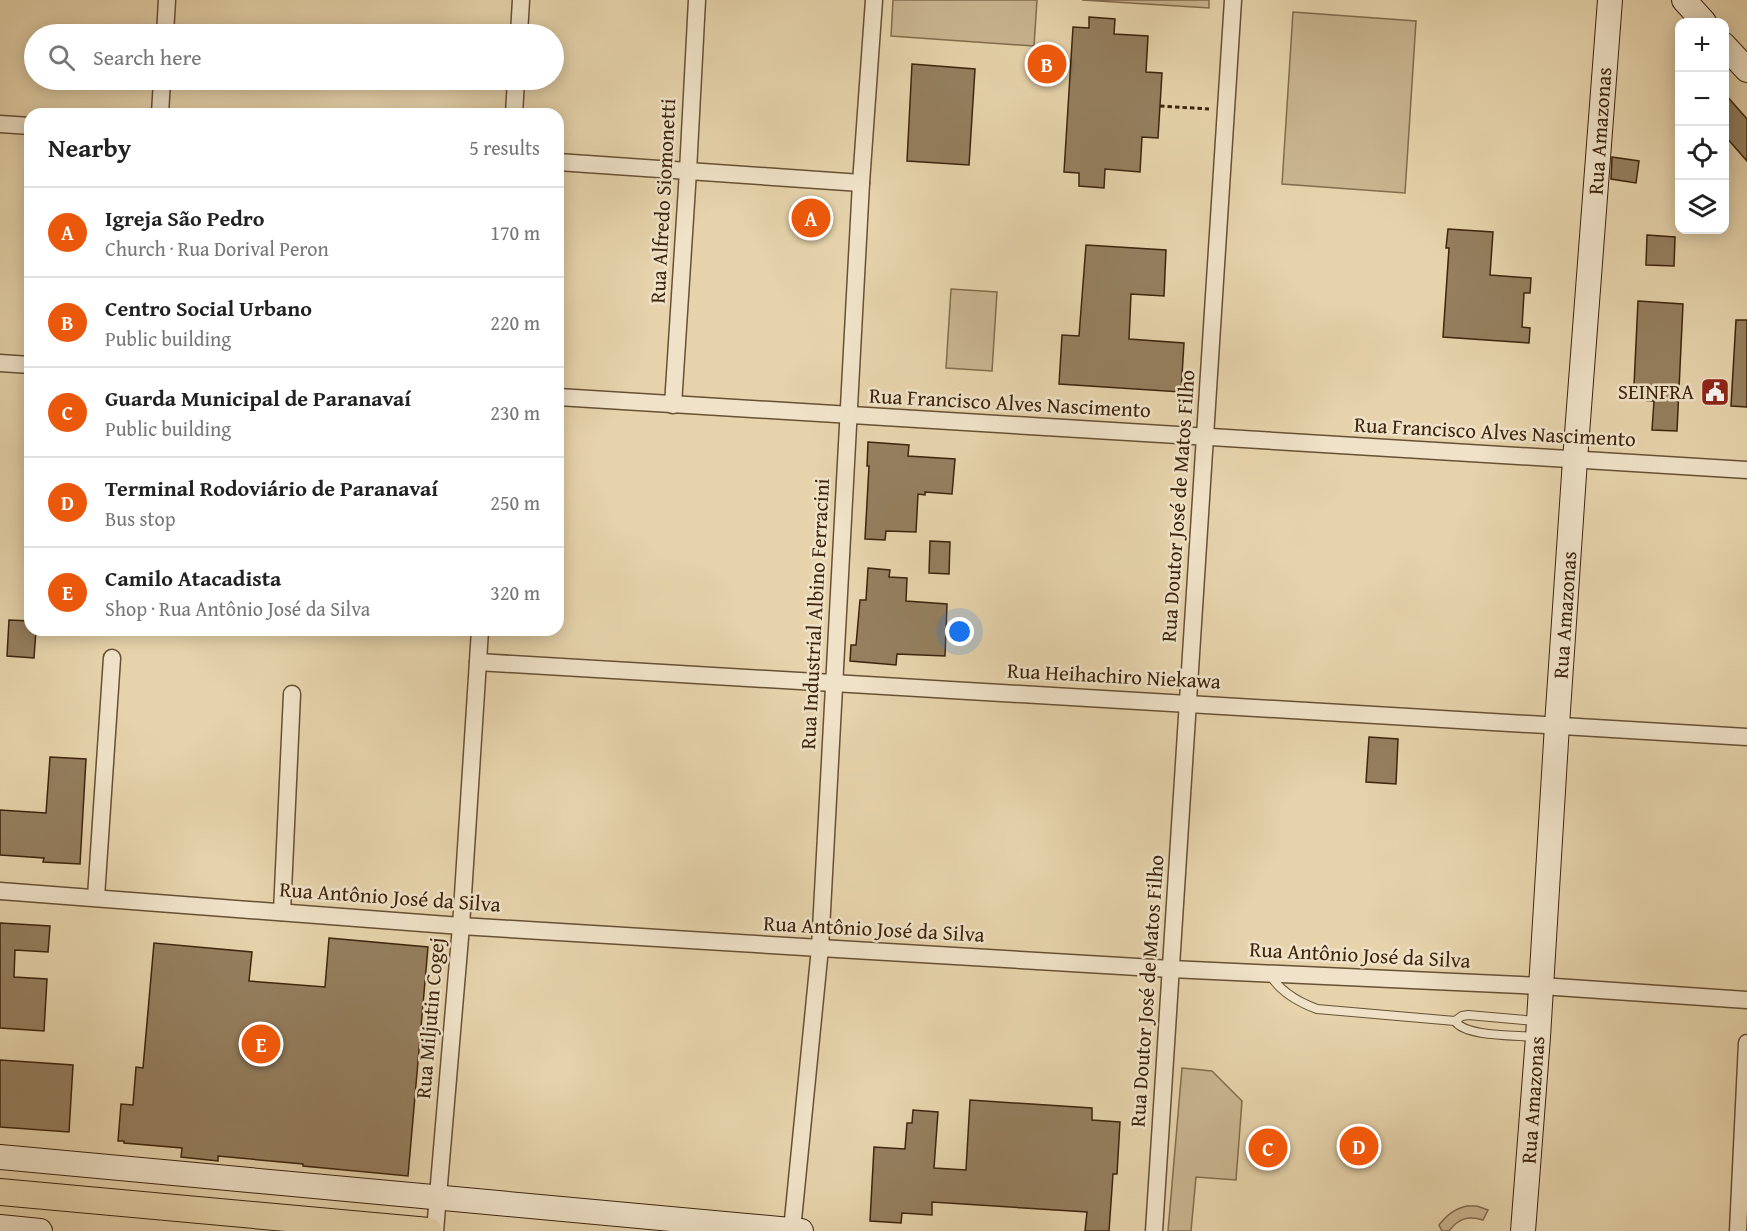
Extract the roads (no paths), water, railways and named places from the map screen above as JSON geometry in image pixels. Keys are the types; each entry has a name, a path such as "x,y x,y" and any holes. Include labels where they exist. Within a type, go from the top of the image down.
{"main road":[{"path":"0,1191 429,1231"}],"street":[{"path":"166,24 167,0"},
{"path":"520,24 521,0"},
{"name":"Rua Alfredo Siomonetti","path":"673,405 697,0"},
{"name":"Rua Industrial Albino Ferracini","path":"796,1231 819,948 873,0"},
{"name":"Rua Doutor José de Matos Filho","path":"1155,1231 1233,0"},
{"name":"Rua Amazonas","path":"1523,1231 1539,1029 1575,460 1610,0"},
{"path":"1684,0 1700,18"},
{"path":"1729,50 1747,70"},
{"path":"160,108 161,90"},
{"path":"514,108 515,90"},
{"path":"0,124 24,126"},
{"path":"564,162 861,183"},
{"path":"0,363 24,365"},
{"name":"Rua Francisco Alves Nascimento","path":"564,398 1747,470"},
{"name":"Rua Miljutin Cogej","path":"435,1231 461,926 480,636"},
{"path":"96,897 112,657"},
{"name":"Rua Heihachiro Niekawa","path":"478,662 1747,736"},
{"path":"282,912 292,694"},
{"name":"Rua Antônio José da Silva","path":"0,891 461,926 1172,969 1541,986 1747,1000"},
{"path":"1738,1231 1747,1043"},
{"path":"0,1157 796,1231"},
{"path":"0,1227 40,1231"}],"lane":[{"path":"1269,973 1273,981 1301,1004 1317,1009 1455,1021 1468,1015 1539,1029"},
{"path":"1455,1021 1458,1026 1474,1032 1539,1029"}],"place":[{"name":"Centro Social Urbano","path":"1047,64"},
{"name":"Igreja São Pedro","path":"811,218"},
{"name":"SEINFRA","path":"1715,392"},
{"name":"Camilo Atacadista","path":"261,1044"},
{"name":"Terminal Rodoviário de Paranavaí","path":"1359,1146"},
{"name":"Guarda Municipal de Paranavaí","path":"1268,1148"}]}
